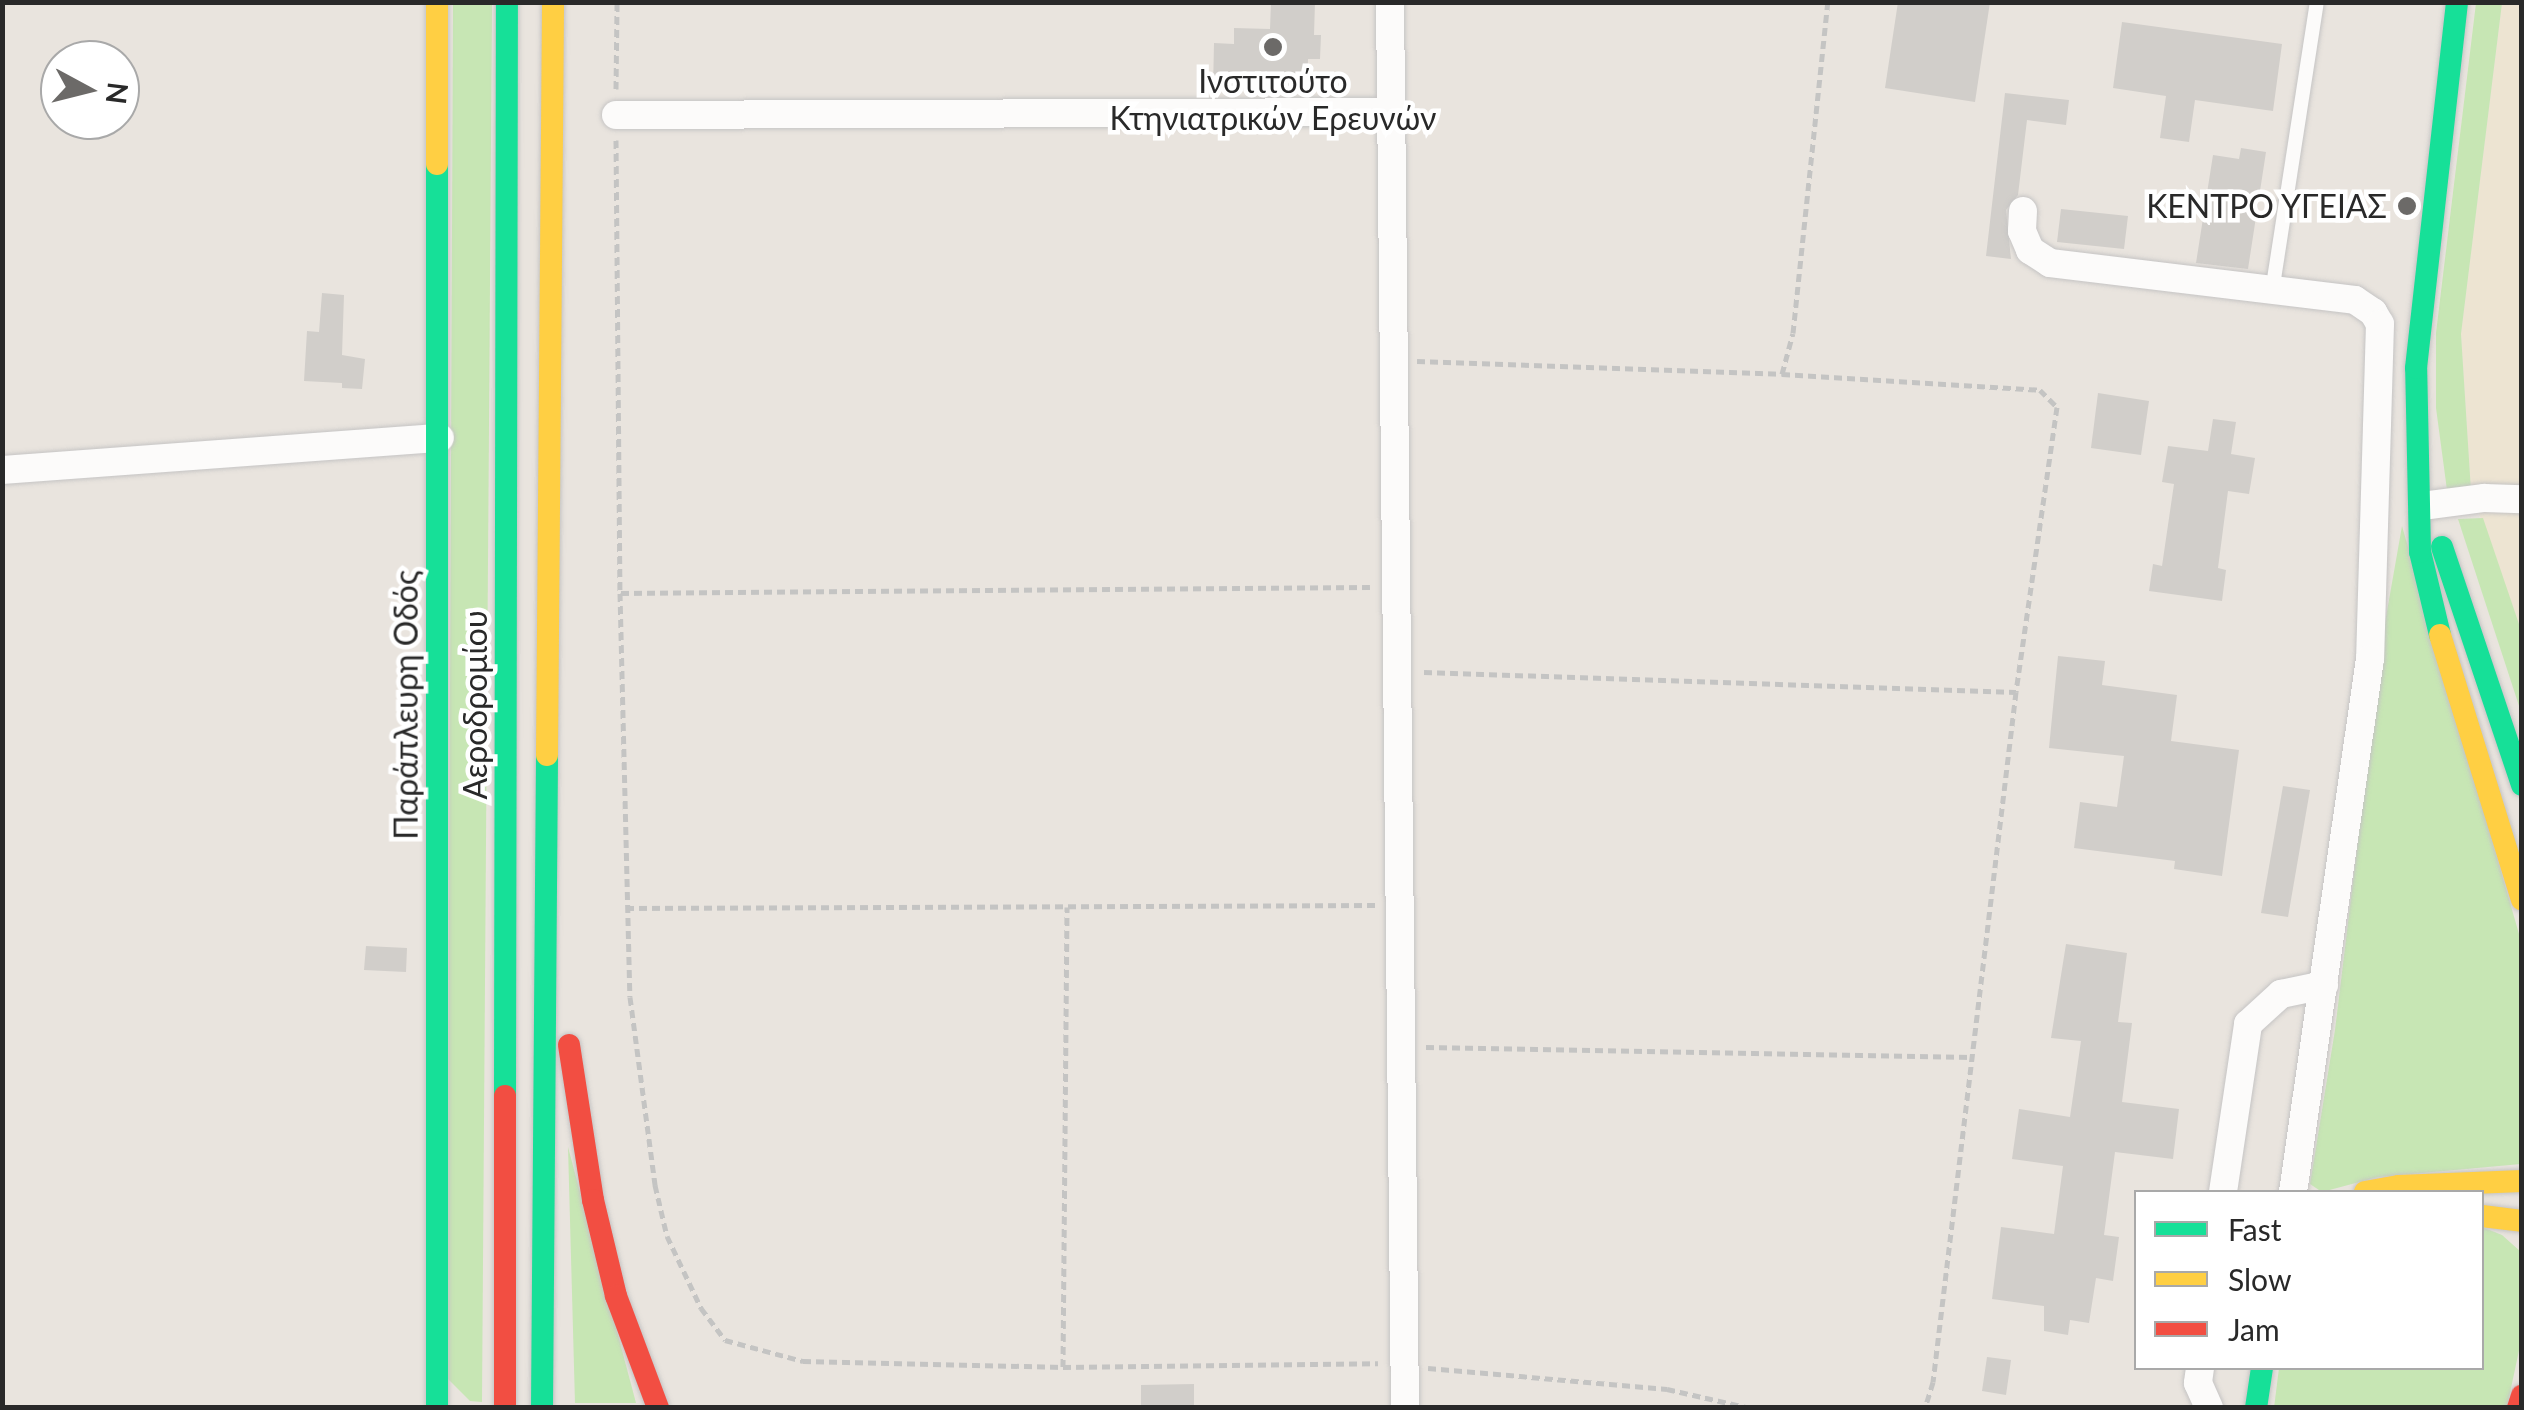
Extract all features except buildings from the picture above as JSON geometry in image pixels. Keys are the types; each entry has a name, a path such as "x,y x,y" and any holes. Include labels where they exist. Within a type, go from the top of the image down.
{"main road":[{"name":"Παράπλευρη Οδός","path":"437,2 440,438 437,1408"},
{"name":"Αεροδρομίου","path":"505,1408 507,2"},
{"path":"542,1408 553,2"},
{"path":"2457,2 2416,368 2420,552 2437,633 2522,900"},
{"path":"2422,506 2450,568 2522,786"},
{"path":"549,888 594,1200 616,1296 658,1408"},
{"path":"2376,1190 2522,1181"},
{"path":"2484,1216 2522,1221"},
{"path":"2256,1408 2262,1370"},
{"path":"2518,1408 2522,1396"}],"street":[{"path":"1390,2 1405,1408"},
{"path":"616,115 1391,112"},
{"path":"2023,212 2022,231 2030,250 2050,263 2354,300 2373,312 2381,337 2370,658 2293,1190"},
{"path":"2,470 440,438"},
{"path":"2422,506 2484,498 2522,500"},
{"path":"2222,1190 2248,1024 2281,994 2324,986"},
{"path":"2200,1370 2198,1383 2210,1408"}],"lane":[{"path":"2272,293 2317,2"}],"path":[{"path":"617,2 620,593 626,908 636,1052 655,1185 668,1236 701,1308 725,1340 803,1361 1063,1367 1406,1366 1667,1390 1750,1408"},
{"path":"1782,374 1795,314 1828,2"},
{"path":"1394,360 1782,374 2040,390 2057,408 2016,692 1932,1382 1925,1408"},
{"path":"620,593 1398,587"},
{"path":"1399,671 2016,692"},
{"path":"626,908 1398,905"},
{"path":"1063,1367 1067,906"},
{"path":"1400,1047 1972,1058"}],"shaded area":[{"path":"2502,3 2521,3 2521,630 2471,491 2461,334"}],"green space":[{"path":"492,2 482,1402 470,1401 447,1378 453,3"},
{"path":"2476,3 2502,3 2461,334 2471,491 2447,490 2436,408 2436,333"},
{"path":"2483,518 2521,630 2521,712 2458,519"},
{"path":"2402,526 2521,941 2521,1164 2378,1177 2319,1190 2310,1184 2335,1030 2383,634"},
{"path":"568,1147 636,1403 575,1403"},
{"path":"2484,1228 2502,1235 2521,1252 2521,1341 2507,1407 2274,1408 2279,1370 2484,1370"}],"traffic: fast":[{"path":"505,1096 507,2"},
{"path":"2440,635 2420,552 2416,368 2457,2"},
{"path":"437,164 437,1408"},
{"path":"2442,547 2522,785"},
{"path":"542,1408 547,755"},
{"path":"2256,1408 2262,1370"}],"traffic: slow":[{"path":"437,2 437,164"},
{"path":"547,755 553,2"},
{"path":"2440,635 2522,900"},
{"path":"2376,1190 2522,1181"},
{"path":"2484,1216 2522,1221"}],"traffic: jam":[{"path":"569,1045 593,1200 616,1296 658,1408"},
{"path":"505,1096 505,1408"},
{"path":"2518,1408 2522,1396"}],"place":[{"name":"Ινστιτούτο Κτηνιατρικών Ερευνών","path":"1273,47"},
{"name":"ΚΕΝΤΡΟ ΥΓΕΙΑΣ","path":"2407,206"}]}
